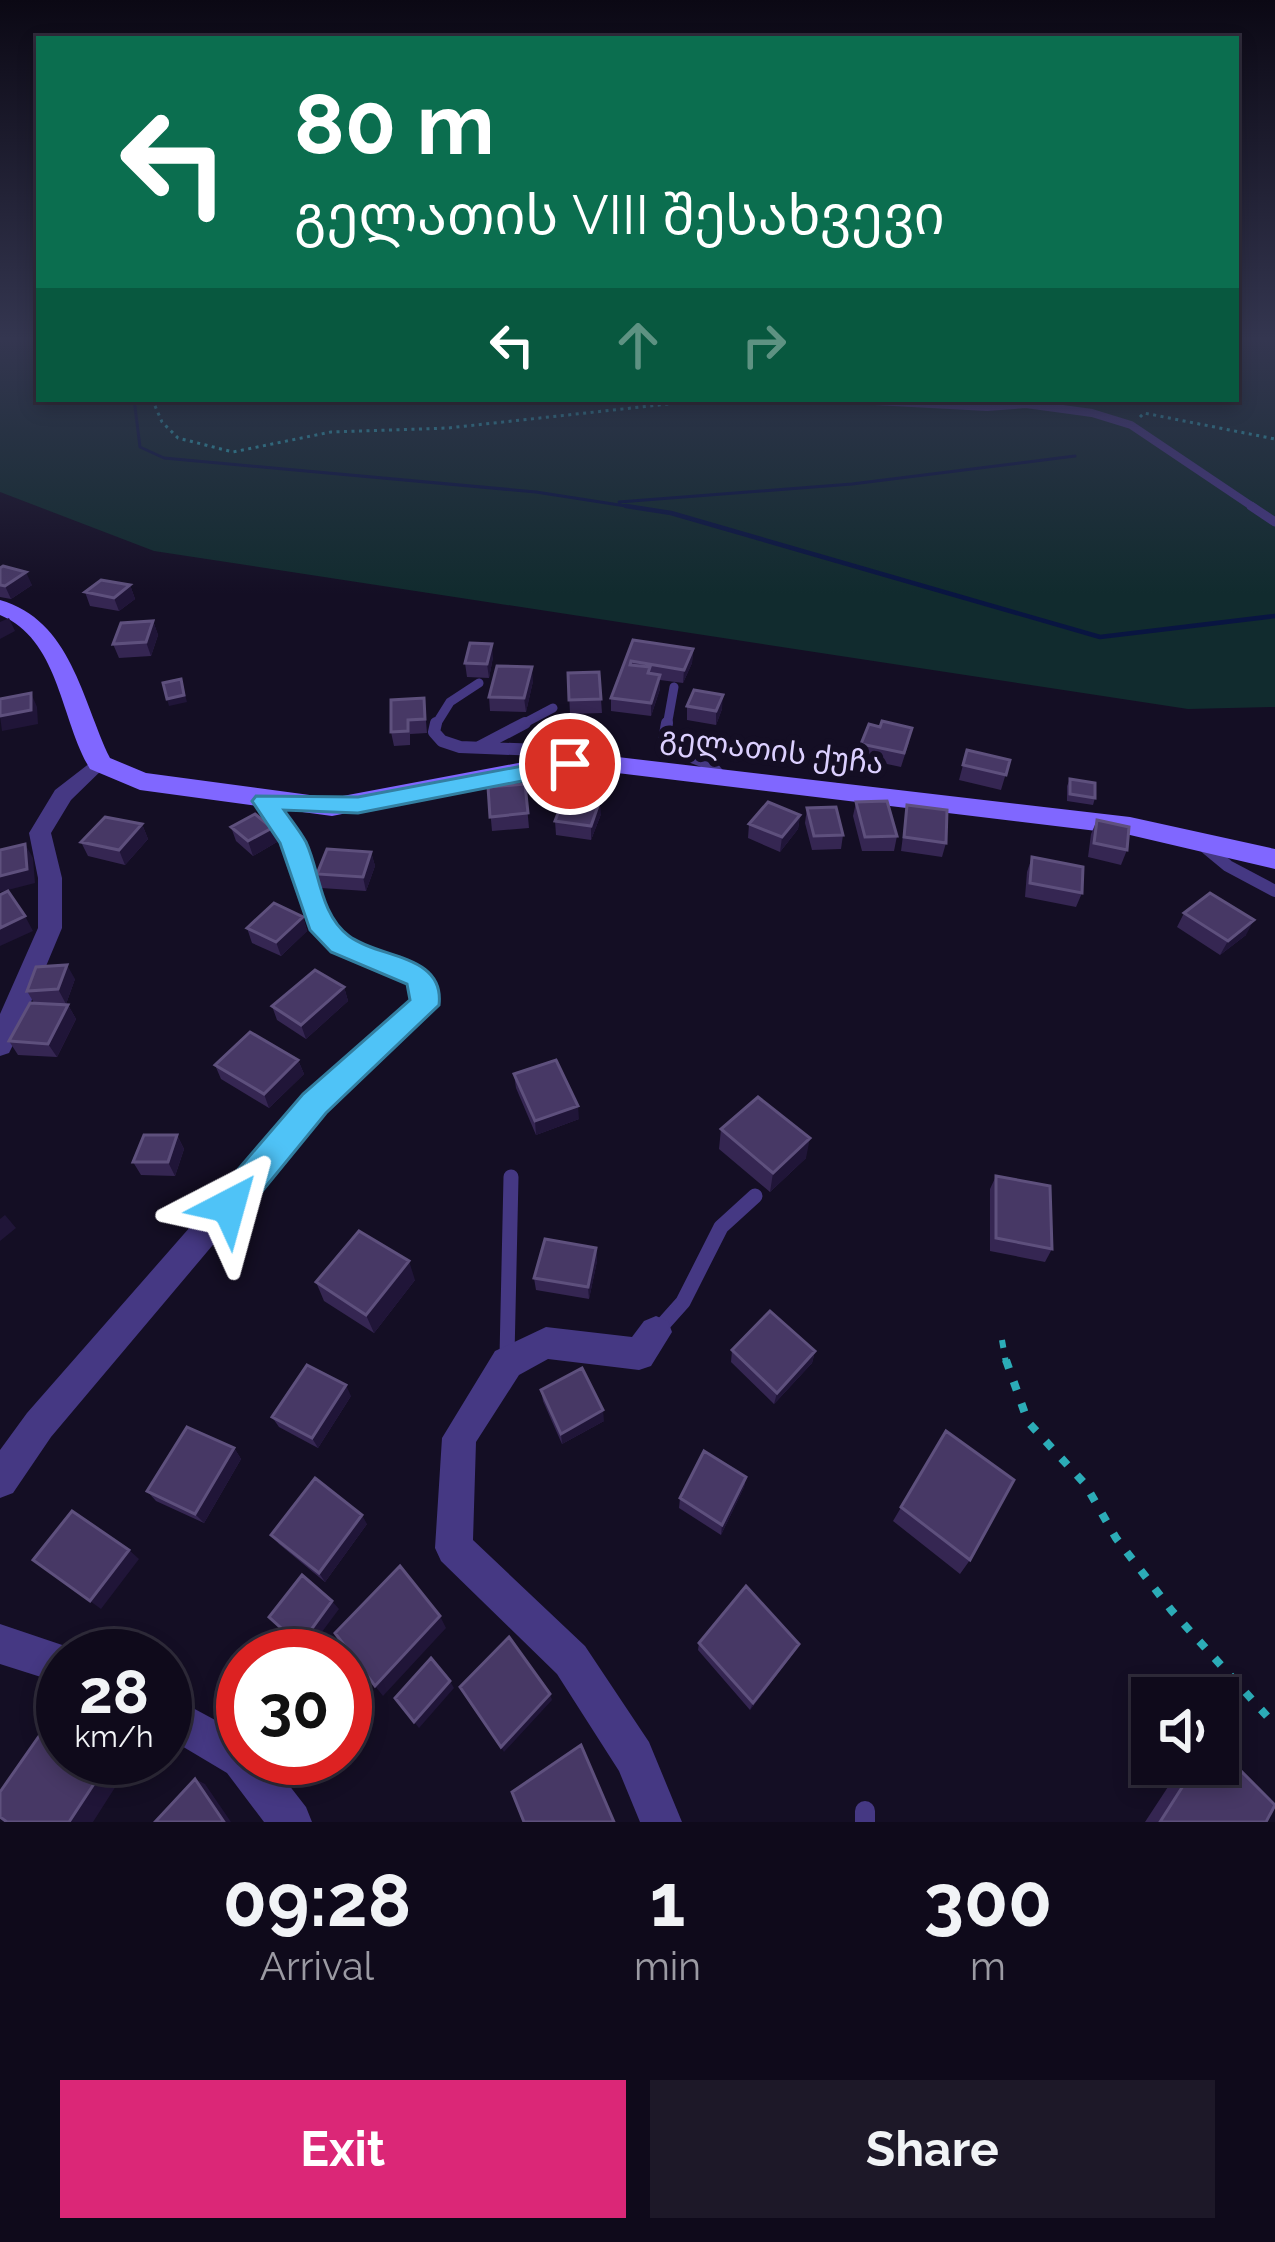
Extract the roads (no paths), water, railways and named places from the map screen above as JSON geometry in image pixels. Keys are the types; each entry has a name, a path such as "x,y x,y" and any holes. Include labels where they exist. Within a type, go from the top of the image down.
{"main road":[{"path":"0,607 15,610 36,625 50,644 99,763"},
{"name":"გელათის ქუჩა","path":"99,763 140,781 265,801 358,805 534,768 602,764 1130,826 1275,860"}],"street":[{"path":"0,1045 50,928 50,878 40,833 62,796 99,763"},
{"path":"0,1480 54,1407 315,1104 424,1005 426,990 417,976 341,945 320,922 293,842 265,801"},
{"path":"656,1332 640,1354 546,1342 507,1363 459,1438 454,1547 571,1660 634,1757 661,1822"},
{"path":"0,1644 36,1655"},
{"path":"192,1729 242,1758 291,1822"}],"lane":[{"path":"1128,424 1275,522"},
{"path":"479,683 446,703 436,716 434,732 442,741 592,752 602,764"},
{"path":"674,687 663,746 710,764 720,776"},
{"path":"478,747 553,708"},
{"path":"1199,842 1228,866 1275,891"},
{"path":"507,1363 511,1178"},
{"path":"656,1332 682,1302 722,1227 755,1196"}],"waterway":[{"path":"137,424 140,447 164,458 536,492 645,509"},
{"path":"619,502 852,484 1075,456"},
{"path":"626,506 671,513 1100,637 1275,616"}]}
